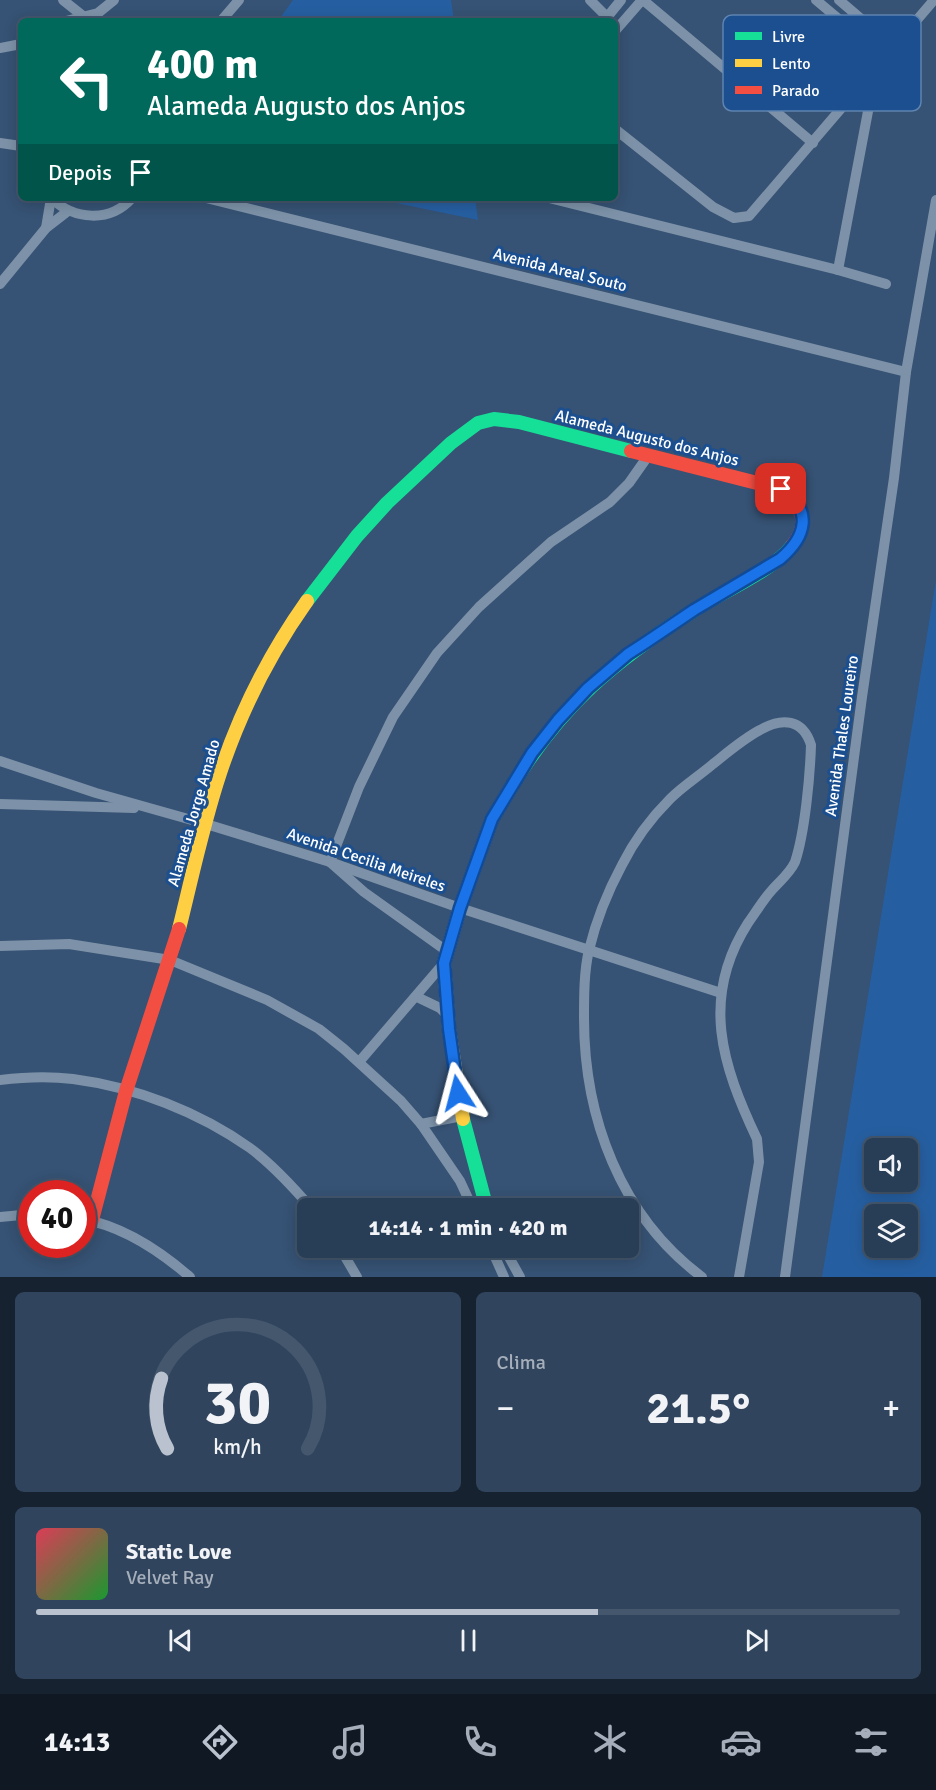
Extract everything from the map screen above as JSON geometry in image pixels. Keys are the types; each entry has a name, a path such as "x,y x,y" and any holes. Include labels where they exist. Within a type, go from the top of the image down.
{"street":[{"path":"63,0 83,16"},
{"path":"76,18 98,13 114,0"},
{"path":"224,18 239,0"},
{"path":"590,0 605,18"},
{"path":"607,18 621,0"},
{"path":"618,28 643,0 723,67"},
{"path":"816,0 834,15"},
{"path":"839,0 857,15"},
{"path":"921,15 934,0"},
{"path":"0,48 18,45"},
{"path":"775,111 813,143"},
{"path":"618,131 713,207 734,218 749,216 840,111"},
{"path":"838,270 868,111"},
{"path":"4,144 18,152"},
{"name":"Avenida Thales Loureiro","path":"784,1277 862,697 894,478 906,372 936,200"},
{"path":"46,228 50,201"},
{"path":"55,201 68,211 83,216 99,216 114,212 128,201"},
{"name":"Avenida Areal Souto","path":"218,201 906,372"},
{"path":"561,201 886,284"},
{"path":"0,284 46,228 68,211"},
{"name":"Alameda Augusto dos Anjos","path":"483,421 495,419 519,422 781,489 798,504 803,515 801,536 793,549 628,654 588,688 558,720 532,753 492,819 460,908 446,957 448,1016 462,1116 484,1198"},
{"name":"Alameda Jorge Amado","path":"96,1190 126,1091 170,960 220,774 237,727 275,653 315,590 342,554 395,494 464,433 483,421"},
{"path":"446,957 330,862 359,787 393,717 437,653 479,607 551,542 610,502 629,483 648,456"},
{"path":"702,1277 682,1261 650,1227 621,1180 601,1134 592,1105 584,1053 584,994 589,951 605,904 622,865 643,831 671,798 734,747 762,728 778,722 788,722 799,726 808,734 811,745 802,828 794,863 760,905 739,938 721,993 720,1032 728,1069 757,1139 759,1162 739,1277"},
{"name":"Avenida Cecilia Meireles","path":"0,760 96,793 330,862 460,908 721,993"},
{"path":"0,804 152,809"},
{"path":"0,946 69,944 170,960 267,1000 319,1029 401,1101 421,1124 459,1181 468,1198"},
{"name":"Alameda Augusto dos Anjos","path":"359,1062 417,997 446,957"},
{"path":"417,997 433,1004 448,1016"},
{"path":"0,1080 72,1078 166,1103 216,1127 251,1149 301,1198"},
{"path":"421,1124 462,1116"},
{"path":"0,1216 18,1215"},
{"path":"96,1224 147,1245 190,1277"},
{"path":"346,1258 357,1277"},
{"path":"495,1258 504,1277"},
{"path":"510,1258 520,1277"}],"shaded area":[{"path":"293,0 451,0 454,18 280,18"},
{"path":"386,201 475,201 478,220"},
{"path":"936,580 936,1277 822,1277"}],"traffic: fast":[{"path":"307,601 357,536 387,503 451,443 478,423 494,419 519,422 631,451"},
{"path":"512,786 531,757 570,708 614,667 693,611 773,564 792,546"},
{"path":"463,1119 484,1198"}],"traffic: slow":[{"path":"179,929 208,812 228,751 268,662 307,601"},
{"path":"463,1119 449,1029 444,963 460,908 492,819 512,786"}],"traffic: jam":[{"path":"631,451 781,489 799,508 801,515 801,530 792,546"},
{"path":"96,1205 126,1091 179,929"}],"route":[{"path":"458,1093 449,1029 444,963 460,908 492,819 532,753 558,720 588,688 628,654 793,549 801,536 803,515 798,504 781,489"}]}
